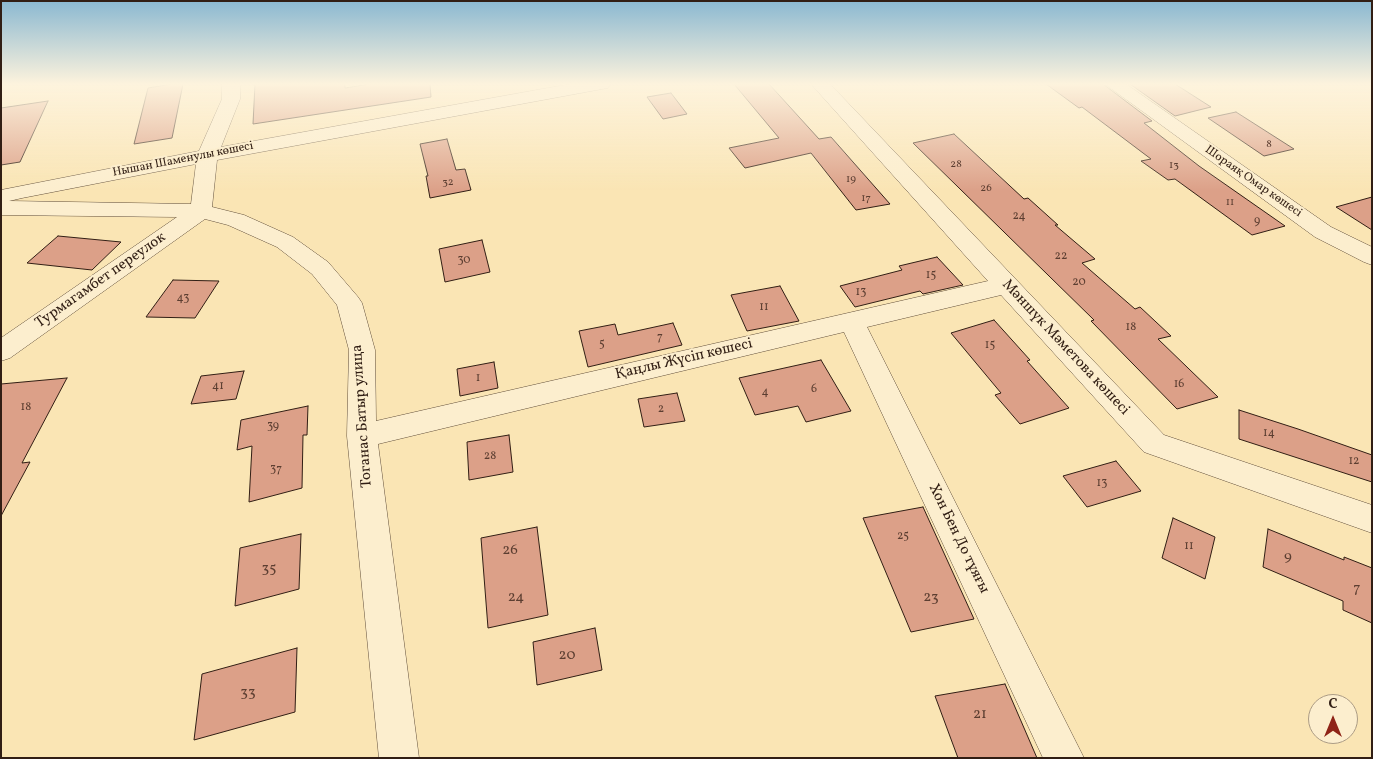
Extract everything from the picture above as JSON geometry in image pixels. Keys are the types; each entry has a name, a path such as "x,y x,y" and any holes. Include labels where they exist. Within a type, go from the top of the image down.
{"street":[{"path":"201,210 207,156 222,119"},
{"name":"Нышан Шаменулы көшесі","path":"1,197 384,119"},
{"name":"Мәншүк Мәметова көшесі","path":"853,119 1154,444 1372,519"},
{"name":"Шораяқ Омар көшесі","path":"1164,119 1324,232 1372,257"},
{"name":"Тоганас Батыр улица","path":"1,208 201,210 236,220 285,242 320,268 349,303 362,350 362,436 399,758"},
{"name":"Турмагамбет переулок","path":"1,351 201,210"},
{"name":"Қаңлы Жүсіп көшесі","path":"362,436 1007,285"},
{"name":"Хон Бен До тұяғы","path":"851,320 1064,758"}],"building":[{"path":"1,119 40,119 20,162 1,165"},
{"path":"140,119 176,119 172,138 134,144"},
{"path":"253,119 283,119 253,124"},
{"path":"764,119 801,119 819,139 831,137 890,204 856,210 811,153 745,168 729,148 779,138"},
{"path":"1098,119 1150,119 1152,121 1144,123 1199,166 1285,226 1252,235 1175,179 1168,180 1141,161 1151,159"},
{"path":"1210,119 1248,119 1294,149 1264,156"},
{"path":"954,134 1024,199 1028,198 1058,225 1055,225 1095,259 1082,263 1135,309 1140,307 1171,336 1158,339 1218,397 1177,409 1091,321 1094,320 913,143"},
{"path":"447,139 456,170 465,169 471,190 430,198 426,176 428,176 420,144"},
{"path":"1372,197 1372,230 1336,207"},
{"path":"58,236 121,242 92,270 27,263"},
{"path":"482,240 490,272 445,282 439,249"},
{"path":"937,257 963,285 923,294 920,291 855,307 840,286 902,270 899,266"},
{"path":"173,280 219,281 195,318 146,317"},
{"path":"780,286 799,321 747,331 731,295"},
{"path":"994,320 1069,408 1020,424 995,395 1001,393 951,333"},
{"path":"673,323 682,345 588,367 579,331 615,324 618,335"},
{"path":"821,360 851,411 806,422 798,406 755,415 739,378"},
{"path":"494,362 498,388 460,396 457,369"},
{"path":"244,371 236,399 191,404 201,376"},
{"path":"67,378 22,463 30,462 1,516 1,384"},
{"path":"677,393 685,421 644,427 638,399"},
{"path":"308,406 307,435 303,435 302,488 249,502 252,446 237,450 241,420"},
{"path":"1239,410 1372,455 1372,482 1239,439"},
{"path":"509,435 513,472 469,480 467,442"},
{"path":"1116,461 1141,491 1087,507 1063,476"},
{"path":"923,507 974,619 911,632 863,518"},
{"path":"1173,518 1215,537 1205,579 1162,558"},
{"path":"537,527 548,615 488,628 481,538"},
{"path":"1268,529 1344,560 1344,557 1372,568 1372,623 1343,610 1343,601 1263,567"},
{"path":"301,534 299,589 235,606 240,548"},
{"path":"595,628 602,670 537,685 533,642"},
{"path":"297,648 295,712 194,740 202,674"},
{"path":"1005,684 1037,758 958,758 935,696"}]}
